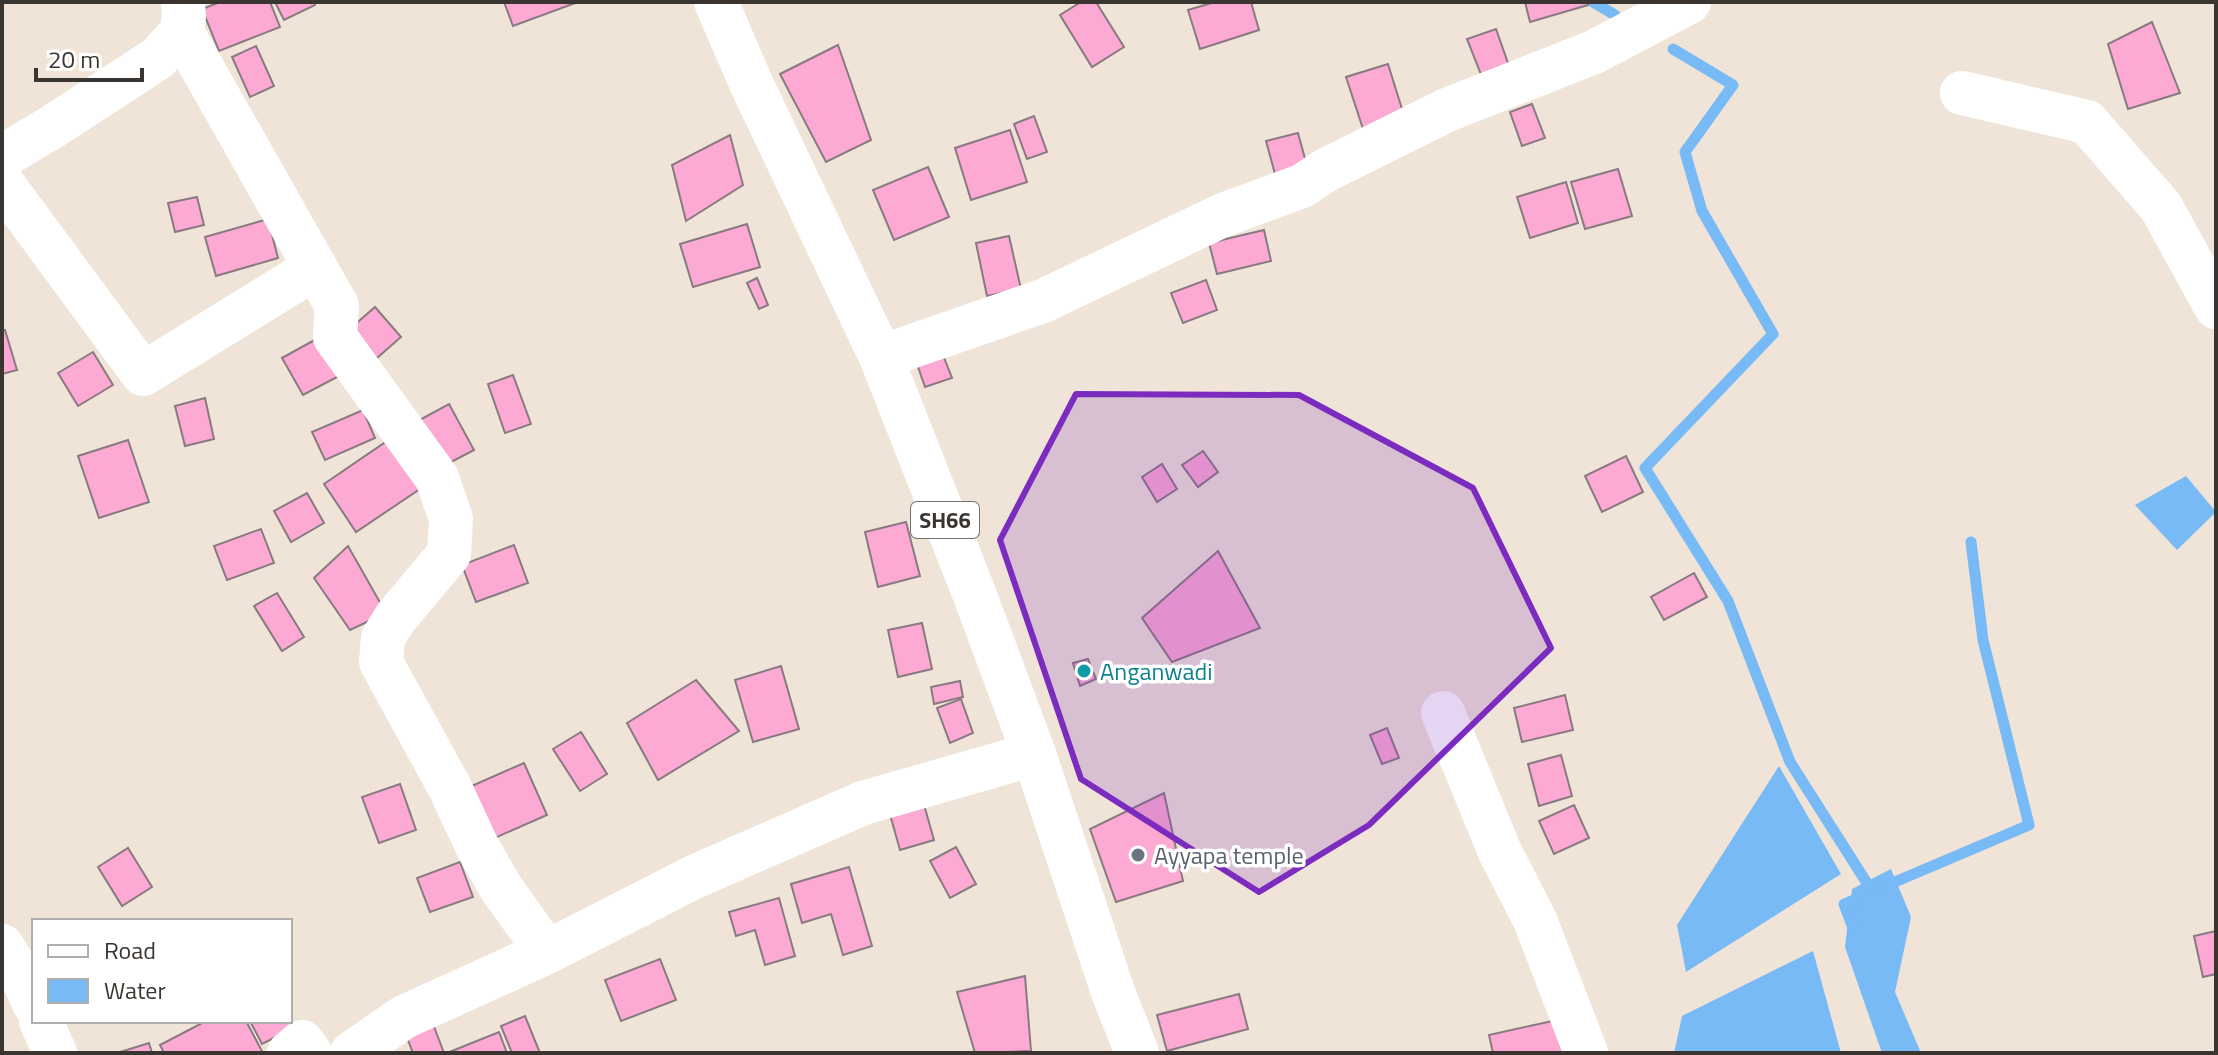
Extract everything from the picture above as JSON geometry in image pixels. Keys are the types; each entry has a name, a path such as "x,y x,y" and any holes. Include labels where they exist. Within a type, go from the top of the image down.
{"street":[{"name":"SH66","path":"716,2 751,83 881,357 1034,754 1113,992 1137,1053"},
{"path":"881,357 1043,301 1223,215 1302,186 1326,170 1447,110 1594,52 1689,2"},
{"path":"2,157 158,58 182,17"},
{"path":"182,17 337,306 335,337 437,478 451,519 449,554 396,617 383,638 381,662 501,888 547,952"},
{"path":"1962,93 2087,122 2161,207 2216,307"},
{"path":"2,183 143,374 315,268"},
{"path":"1443,713 1500,852 1535,920 1586,1053"},
{"path":"352,1053 404,1017 547,952 694,877 863,803 1034,754"},
{"path":"2,946 32,998"},
{"path":"42,1023 55,1053"},
{"path":"289,1053 302,1042 310,1053"}],"highlighted area":[{"path":"1076,394 1299,395 1473,488 1551,648 1369,825 1259,892 1081,779 1000,540"}],"water":[{"path":"2186,476 2216,512 2177,550 2135,505"},
{"path":"1779,766 1841,874 1686,972 1677,925"},
{"path":"1891,869 1911,917 1895,992 1921,1053 1882,1053 1845,947 1852,889"},
{"path":"1813,951 1841,1053 1674,1053 1682,1016"}],"building":[{"path":"220,2 270,2 280,27 219,51 202,9"},
{"path":"275,2 314,2 315,5 284,20"},
{"path":"504,2 578,2 513,26"},
{"path":"1081,2 1096,2 1124,47 1092,67 1060,15"},
{"path":"1215,2 1251,2 1259,30 1200,49 1188,10"},
{"path":"1525,2 1587,2 1588,5 1530,22"},
{"path":"2152,22 2180,93 2128,109 2108,44"},
{"path":"1496,29 1509,66 1482,77 1467,39"},
{"path":"838,45 871,140 826,162 780,74"},
{"path":"256,46 274,86 250,97 232,57"},
{"path":"1388,64 1407,125 1366,138 1346,77"},
{"path":"1532,104 1545,138 1522,146 1510,112"},
{"path":"1034,116 1047,152 1027,159 1014,124"},
{"path":"1010,130 1027,182 971,200 955,148"},
{"path":"1298,133 1307,166 1275,174 1266,141"},
{"path":"730,135 743,185 686,221 672,165"},
{"path":"928,167 949,217 894,240 873,190"},
{"path":"1618,169 1632,216 1585,229 1571,182"},
{"path":"1566,182 1578,223 1530,238 1517,197"},
{"path":"197,197 204,225 175,232 168,203"},
{"path":"268,219 278,258 216,276 205,237"},
{"path":"747,224 760,267 693,287 680,244"},
{"path":"1264,230 1271,261 1217,274 1209,243"},
{"path":"1009,236 1021,289 987,296 976,243"},
{"path":"757,278 768,305 759,309 747,283"},
{"path":"1206,280 1217,310 1183,323 1171,293"},
{"path":"375,307 401,337 369,365 343,335"},
{"path":"5,330 17,370 2,374 2,331"},
{"path":"320,337 339,376 303,395 282,358"},
{"path":"93,352 113,385 78,406 58,373"},
{"path":"943,355 952,378 925,387 917,364"},
{"path":"513,375 531,424 505,433 488,384"},
{"path":"205,398 214,439 185,446 175,406"},
{"path":"449,404 474,450 438,469 414,423"},
{"path":"363,410 375,438 325,460 312,432"},
{"path":"390,439 423,487 356,532 324,484"},
{"path":"128,440 149,502 99,518 78,456"},
{"path":"1203,451 1218,472 1198,487 1182,465"},
{"path":"1626,456 1643,492 1602,512 1585,476"},
{"path":"1162,464 1177,489 1157,502 1142,477"},
{"path":"307,493 324,523 291,542 274,511"},
{"path":"906,522 920,576 878,587 865,532"},
{"path":"261,529 274,563 227,580 214,546"},
{"path":"514,545 528,583 476,602 462,565"},
{"path":"348,546 386,613 350,630 314,578"},
{"path":"1218,551 1260,628 1172,662 1142,618"},
{"path":"1694,573 1707,597 1664,620 1651,597"},
{"path":"277,593 304,637 282,651 254,606"},
{"path":"922,623 932,669 898,677 888,630"},
{"name":"Anganwadi","path":"1088,659 1096,679 1080,686 1073,663"},
{"path":"781,666 799,729 753,742 735,680"},
{"path":"696,680 739,731 658,780 627,723"},
{"path":"960,681 963,697 934,704 931,687"},
{"path":"1565,695 1573,730 1522,742 1514,708"},
{"path":"961,699 973,733 950,743 937,708"},
{"path":"1387,728 1399,758 1382,764 1370,735"},
{"path":"581,732 607,774 580,791 553,749"},
{"path":"1561,755 1572,796 1539,806 1528,764"},
{"path":"524,763 547,815 481,844 458,792"},
{"path":"400,784 416,830 379,843 362,797"},
{"name":"Ayyapa temple","path":"1164,793 1183,881 1116,902 1090,829"},
{"path":"921,794 934,840 900,850 887,804"},
{"path":"1574,805 1589,838 1554,854 1539,821"},
{"path":"956,847 976,884 950,898 930,861"},
{"path":"128,848 152,887 122,906 98,867"},
{"path":"460,862 473,897 430,912 417,878"},
{"path":"849,867 872,946 843,955 831,914 802,923 791,884"},
{"path":"779,898 795,956 765,965 755,930 736,936 729,912"},
{"path":"2216,931 2216,974 2203,977 2194,936"},
{"path":"660,959 676,1000 621,1021 605,980"},
{"path":"1025,976 1031,1051 975,1053 957,992"},
{"path":"1239,994 1248,1029 1167,1051 1157,1015"},
{"path":"525,1016 540,1053 512,1053 501,1026"},
{"path":"1557,1020 1565,1053 1493,1053 1489,1035"},
{"path":"202,1023 247,1023 263,1053 164,1053 160,1045"},
{"path":"251,1023 292,1023 294,1028 262,1044"},
{"path":"433,1024 444,1053 413,1053 406,1035"},
{"path":"499,1032 507,1053 447,1053"},
{"path":"149,1043 152,1053 117,1053"}],"waterway":[{"path":"1593,2 1615,15"},
{"path":"1673,49 1733,85 1685,152 1702,211 1773,334 1645,468 1728,601 1790,762 1872,891"},
{"path":"1883,887 2029,825 1983,640 1971,542"},
{"path":"1853,928 1844,904 1864,896"}],"place":[{"name":"Anganwadi","path":"1084,671"},
{"name":"Ayyapa temple","path":"1138,855"}]}
